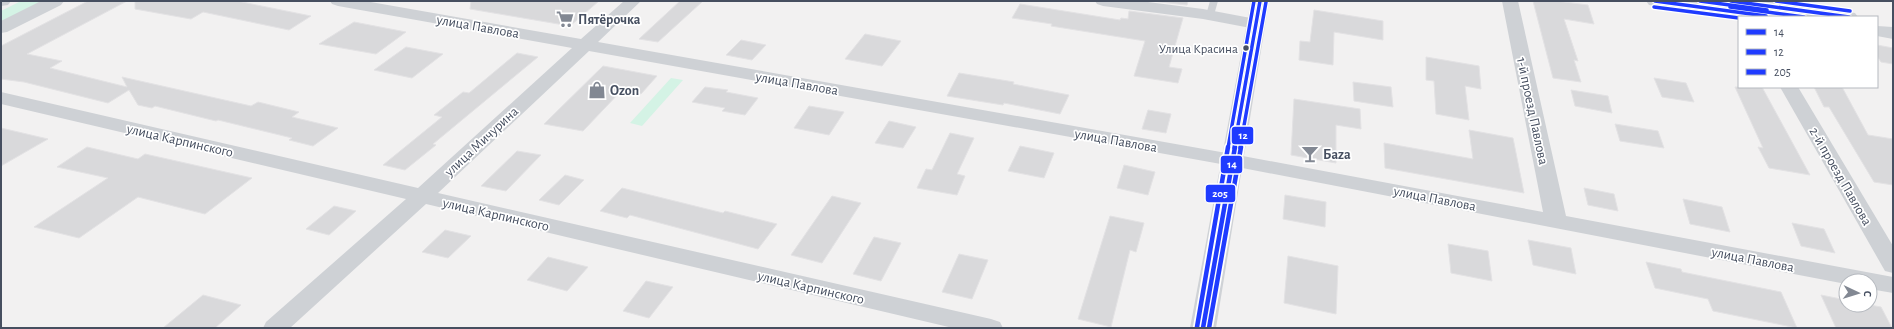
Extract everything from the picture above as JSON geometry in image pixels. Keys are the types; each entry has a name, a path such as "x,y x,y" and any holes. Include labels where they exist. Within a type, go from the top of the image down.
{"main road":[{"path":"1,28 55,1"},
{"path":"1203,328 1260,1"},
{"path":"1655,1 1760,16"},
{"path":"1731,1 1842,16"},
{"path":"1878,21 1893,23"},
{"path":"1878,31 1893,33"}],"street":[{"name":"улица Павлова","path":"341,1 1202,156 1232,160 1893,285"},
{"name":"улица Мичурина","path":"275,328 633,1"},
{"path":"1103,1 1212,8 1256,24"},
{"name":"1-й проезд Павлова","path":"1510,1 1556,221"},
{"name":"2-й проезд Павлова","path":"1790,88 1893,265"},
{"name":"улица Карпинского","path":"1,98 991,328"}],"green space":[{"path":"21,1 47,1 1,24 1,11"},
{"path":"671,78 683,80 642,126 630,123"}],"building":[{"path":"88,1 127,1 27,54 62,61 50,68 127,87 122,77 251,106 258,102 299,112 292,117 338,128 313,146 289,140 292,138 218,120 216,121 155,106 152,108 138,105 129,90 108,103 24,82 1,79 1,46"},
{"path":"135,1 237,1 311,16 289,30 203,12 191,19 135,9"},
{"path":"471,1 599,1 570,26 470,9"},
{"path":"680,1 703,1 658,42 639,39"},
{"path":"1152,1 1188,1 1187,5"},
{"path":"1533,1 1556,1 1588,5 1594,24 1564,19 1578,61 1574,60 1581,82 1553,78"},
{"path":"1020,4 1120,20 1121,18 1128,19 1129,11 1183,18 1169,67 1182,69 1178,83 1134,76 1145,41 1051,26 1052,24 1012,18"},
{"path":"1314,10 1383,21 1383,40 1334,32 1333,65 1299,60 1300,41 1310,42"},
{"path":"354,22 406,32 376,54 319,44"},
{"path":"865,34 901,41 882,66 845,59"},
{"path":"741,40 766,45 752,60 726,55"},
{"path":"1878,45 1893,48 1893,64 1881,62 1878,58"},
{"path":"406,47 443,54 412,78 374,70"},
{"path":"517,53 538,57 433,144 436,145 405,170 383,165 442,117 434,115 463,92 469,93"},
{"path":"1426,57 1479,66 1481,89 1465,86 1469,120 1436,114 1434,81 1426,80"},
{"path":"603,66 657,76 641,94 622,90 583,131 544,124"},
{"path":"959,73 1014,82 1013,84 1069,95 1060,114 1004,103 1003,105 947,96"},
{"path":"1654,78 1686,83 1694,102 1662,97"},
{"path":"1353,82 1391,87 1393,107 1354,101"},
{"path":"705,87 728,90 726,92 758,98 745,115 722,111 725,108 692,102"},
{"path":"1735,87 1763,88 1810,175 1769,168 1758,147 1763,148"},
{"path":"1814,88 1843,88 1868,135 1893,139 1893,185 1874,182 1829,107 1824,107"},
{"path":"1571,90 1608,96 1612,113 1575,106"},
{"path":"1294,99 1360,109 1361,129 1336,125 1336,163 1291,155"},
{"path":"809,106 844,112 829,135 794,128"},
{"path":"1148,110 1171,114 1166,133 1142,129"},
{"path":"889,121 916,127 903,148 875,143"},
{"path":"1615,124 1658,131 1664,148 1620,141"},
{"path":"1,128 48,139 1,166"},
{"path":"1469,130 1513,138 1524,193 1385,168 1384,143 1473,159"},
{"path":"950,133 974,138 957,174 965,176 957,195 917,188 926,169 932,170"},
{"path":"1020,146 1054,153 1044,178 1008,171"},
{"path":"87,147 138,159 145,154 252,178 205,214 138,197 79,238 34,227 108,178 57,167"},
{"path":"517,151 541,155 506,191 481,186"},
{"path":"1124,165 1155,172 1148,195 1117,188"},
{"path":"565,175 584,180 559,205 539,200"},
{"path":"622,188 723,213 725,211 777,224 758,249 630,215 627,218 600,211"},
{"path":"1584,188 1614,194 1618,211 1588,205"},
{"path":"1285,195 1326,202 1325,227 1283,219"},
{"path":"832,196 861,203 822,263 791,255"},
{"path":"1683,199 1722,207 1730,232 1690,224"},
{"path":"334,206 356,211 329,235 306,229"},
{"path":"1110,216 1144,223 1136,252 1130,250 1111,327 1078,319"},
{"path":"1792,223 1824,229 1835,253 1801,246"},
{"path":"445,230 471,236 448,258 422,252"},
{"path":"874,237 901,243 881,281 853,274"},
{"path":"1528,240 1571,248 1576,274 1533,265"},
{"path":"1448,244 1488,251 1492,281 1451,273"},
{"path":"959,254 988,260 972,299 942,292"},
{"path":"1288,256 1338,266 1336,314 1284,303"},
{"path":"548,257 588,267 567,291 527,280"},
{"path":"1646,262 1681,269 1682,272 1781,292 1797,328 1713,311 1708,299 1655,288"},
{"path":"646,281 673,287 649,318 623,311"},
{"path":"203,295 241,305 215,328 163,328"},
{"path":"1821,295 1838,298 1838,313 1878,313 1878,306 1881,307 1892,328 1836,328"}],"transit line":[{"name":"205","path":"1197,327 1254,1"},
{"name":"14","path":"1203,328 1260,1"},
{"name":"14","path":"1655,1 1766,16"},
{"name":"205","path":"1700,1 1767,10"},
{"name":"14","path":"1731,1 1842,16"},
{"name":"205","path":"1776,1 1850,11"},
{"name":"12","path":"1209,328 1266,2"},
{"name":"12","path":"1654,7 1738,18"},
{"name":"12","path":"1730,7 1797,16"}],"place":[{"name":"Пятёрочка","path":"565,19"},
{"name":"Улица Красина","path":"1246,48"},
{"name":"Ozon","path":"597,90"},
{"name":"Баza","path":"1310,154"}]}
